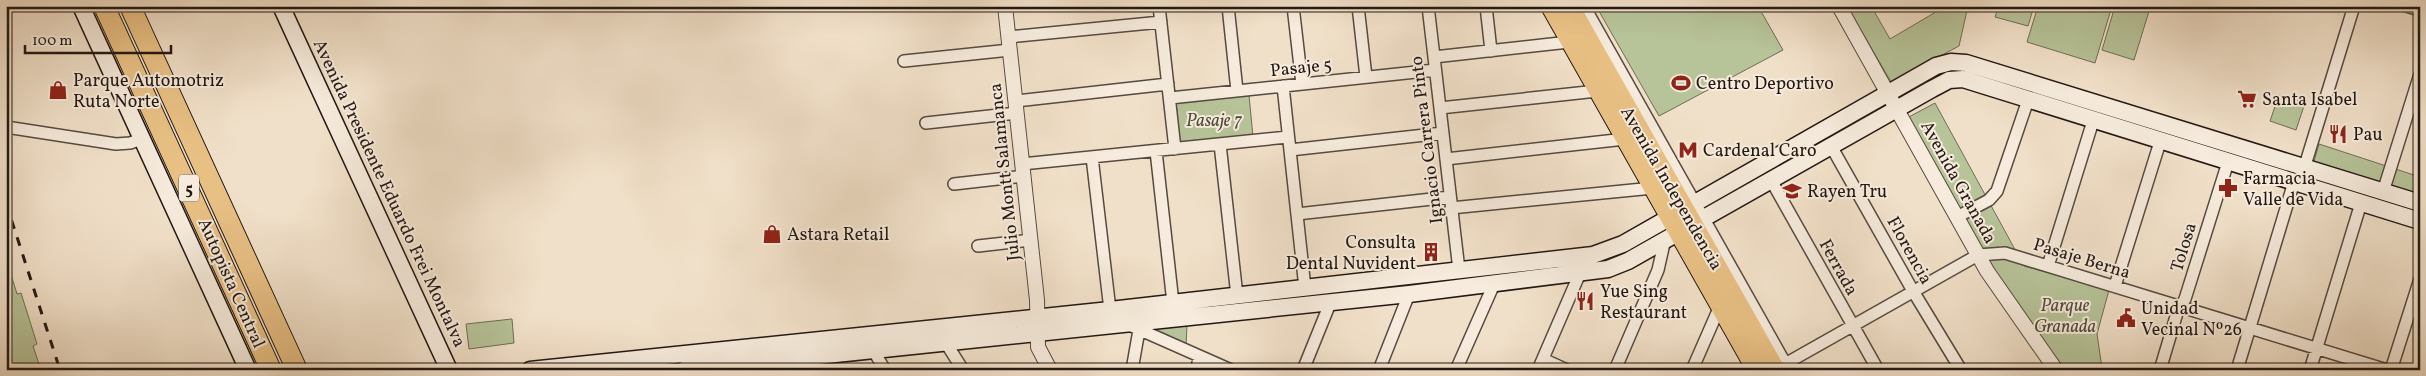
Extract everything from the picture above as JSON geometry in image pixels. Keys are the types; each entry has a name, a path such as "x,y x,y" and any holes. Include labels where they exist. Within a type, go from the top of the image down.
{"highway":[{"name":"Autopista Central","path":"104,6 271,370"},
{"name":"Autopista Central","path":"130,6 296,370"}],"main road":[{"path":"81,6 248,370"},
{"name":"Avenida Presidente Eduardo Frei Montalva","path":"281,6 449,370"},
{"name":"Avenida Independencia","path":"1550,6 1653,188 1671,230 1720,306 1756,370"},
{"name":"Avenida Independencia","path":"1570,6 1783,368"},
{"path":"530,370 668,363 1038,325 1133,327 1331,301 1494,284 1618,266 1776,156 1887,92 1943,63 1966,63 2420,203"},
{"path":"1694,214 1778,176 1942,83 1963,79 2160,142 2420,221"},
{"path":"1776,156 1784,161 1778,176"},
{"path":"684,370 805,364 873,350 946,343 1110,310 1602,253 1623,244 1671,230"}],"street":[{"name":"Julio Montt Salamanca","path":"1005,6 1023,170 1026,241 1038,325 1039,351 1050,370"},
{"path":"1160,6 1175,149"},
{"path":"1228,6 1238,91"},
{"path":"1293,6 1302,84"},
{"path":"1358,6 1366,77"},
{"name":"Ignacio Carrera Pinto","path":"1428,6 1459,270"},
{"path":"1486,6 1491,51"},
{"name":"Avenida Independencia","path":"1584,6 1694,214"},
{"name":"Avenida Granada","path":"1839,6 1978,255 2056,370"},
{"path":"2237,370 2297,183 2304,167 2354,6"},
{"path":"2406,6 2420,10"},
{"path":"904,61 1009,43 1161,22"},
{"path":"1434,58 1569,42"},
{"name":"Pasaje 5","path":"1170,98 1435,70"},
{"path":"2383,192 2420,74"},
{"path":"926,123 1168,84"},
{"path":"1283,86 1305,288"},
{"path":"1440,108 1597,91"},
{"path":"1957,217 1989,200 1997,191 2028,100"},
{"path":"2048,266 2093,121"},
{"path":"6,127 116,144 130,144 142,139"},
{"path":"1290,150 1443,133"},
{"path":"954,184 1092,157 1288,137"},
{"path":"1446,159 1624,139"},
{"path":"2115,286 2160,142"},
{"path":"1220,144 1237,296"},
{"name":"Florencia","path":"1831,146 1913,291 1961,370"},
{"path":"1156,150 1173,303"},
{"path":"1092,157 1110,310"},
{"name":"Tolosa","path":"2160,370 2181,306 2185,300 2228,162"},
{"name":"Ferrada","path":"1778,176 1852,326 1878,370"},
{"path":"1297,214 1653,188"},
{"path":"2310,370 2361,203"},
{"path":"1615,370 1658,270 1671,230"},
{"path":"978,246 1026,241"},
{"name":"Pasaje Berna","path":"1783,368 1852,326 1978,255 2005,253 2387,370"},
{"path":"1567,370 1540,364 1580,273"},
{"path":"2392,370 2420,279"},
{"path":"1456,370 1494,284"},
{"path":"1379,370 1409,294"},
{"path":"1303,370 1331,301"},
{"path":"1692,370 1720,306"},
{"path":"1132,370 1133,327 1231,370"},
{"path":"946,343 963,370"},
{"path":"873,350 885,370"},
{"path":"1197,370 1199,356"}],"green space":[{"name":"Centro Deportivo","path":"1596,6 1758,6 1783,50 1659,116"},
{"path":"1847,6 1871,6 1890,39 1946,6 1968,6 1959,46 1891,82"},
{"path":"1999,6 2034,6 2028,26 1995,17"},
{"path":"2038,6 2112,6 2095,63 2027,42"},
{"path":"2115,6 2150,8 2134,60 2102,50"},
{"name":"Pasaje 7","path":"1249,95 1253,137 1180,145 1176,102"},
{"path":"2279,95 2305,103 2296,130 2270,121"},
{"name":"Parque Granada","path":"1935,103 2024,266 2109,290 2097,334 2102,368 2105,370 2059,370 1986,263 1907,118"},
{"path":"2319,144 2420,177 2420,199 2318,167 2314,161"},
{"path":"6,258 17,294 21,293 37,344 33,346 41,370 6,370"},
{"path":"512,319 514,343 469,349 466,324"},
{"path":"1187,325 1186,347 1146,330"}],"railway":[{"path":"6,203 60,370"}],"place":[{"name":"Centro Deportivo","path":"1681,83"},
{"name":"Parque Automotriz Ruta Norte","path":"58,90"},
{"name":"Santa Isabel","path":"2247,99"},
{"name":"Pau","path":"2338,134"},
{"name":"Cardenal Caro","path":"1688,150"},
{"name":"Farmacia Valle de Vida","path":"2228,188"},
{"name":"Rayen Tru","path":"1792,191"},
{"name":"Astara Retail","path":"772,234"},
{"name":"Consulta Dental Nuvident","path":"1431,252"},
{"name":"Yue Sing Restaurant","path":"1585,301"},
{"name":"Unidad Vecinal Nº26","path":"2126,318"}]}
